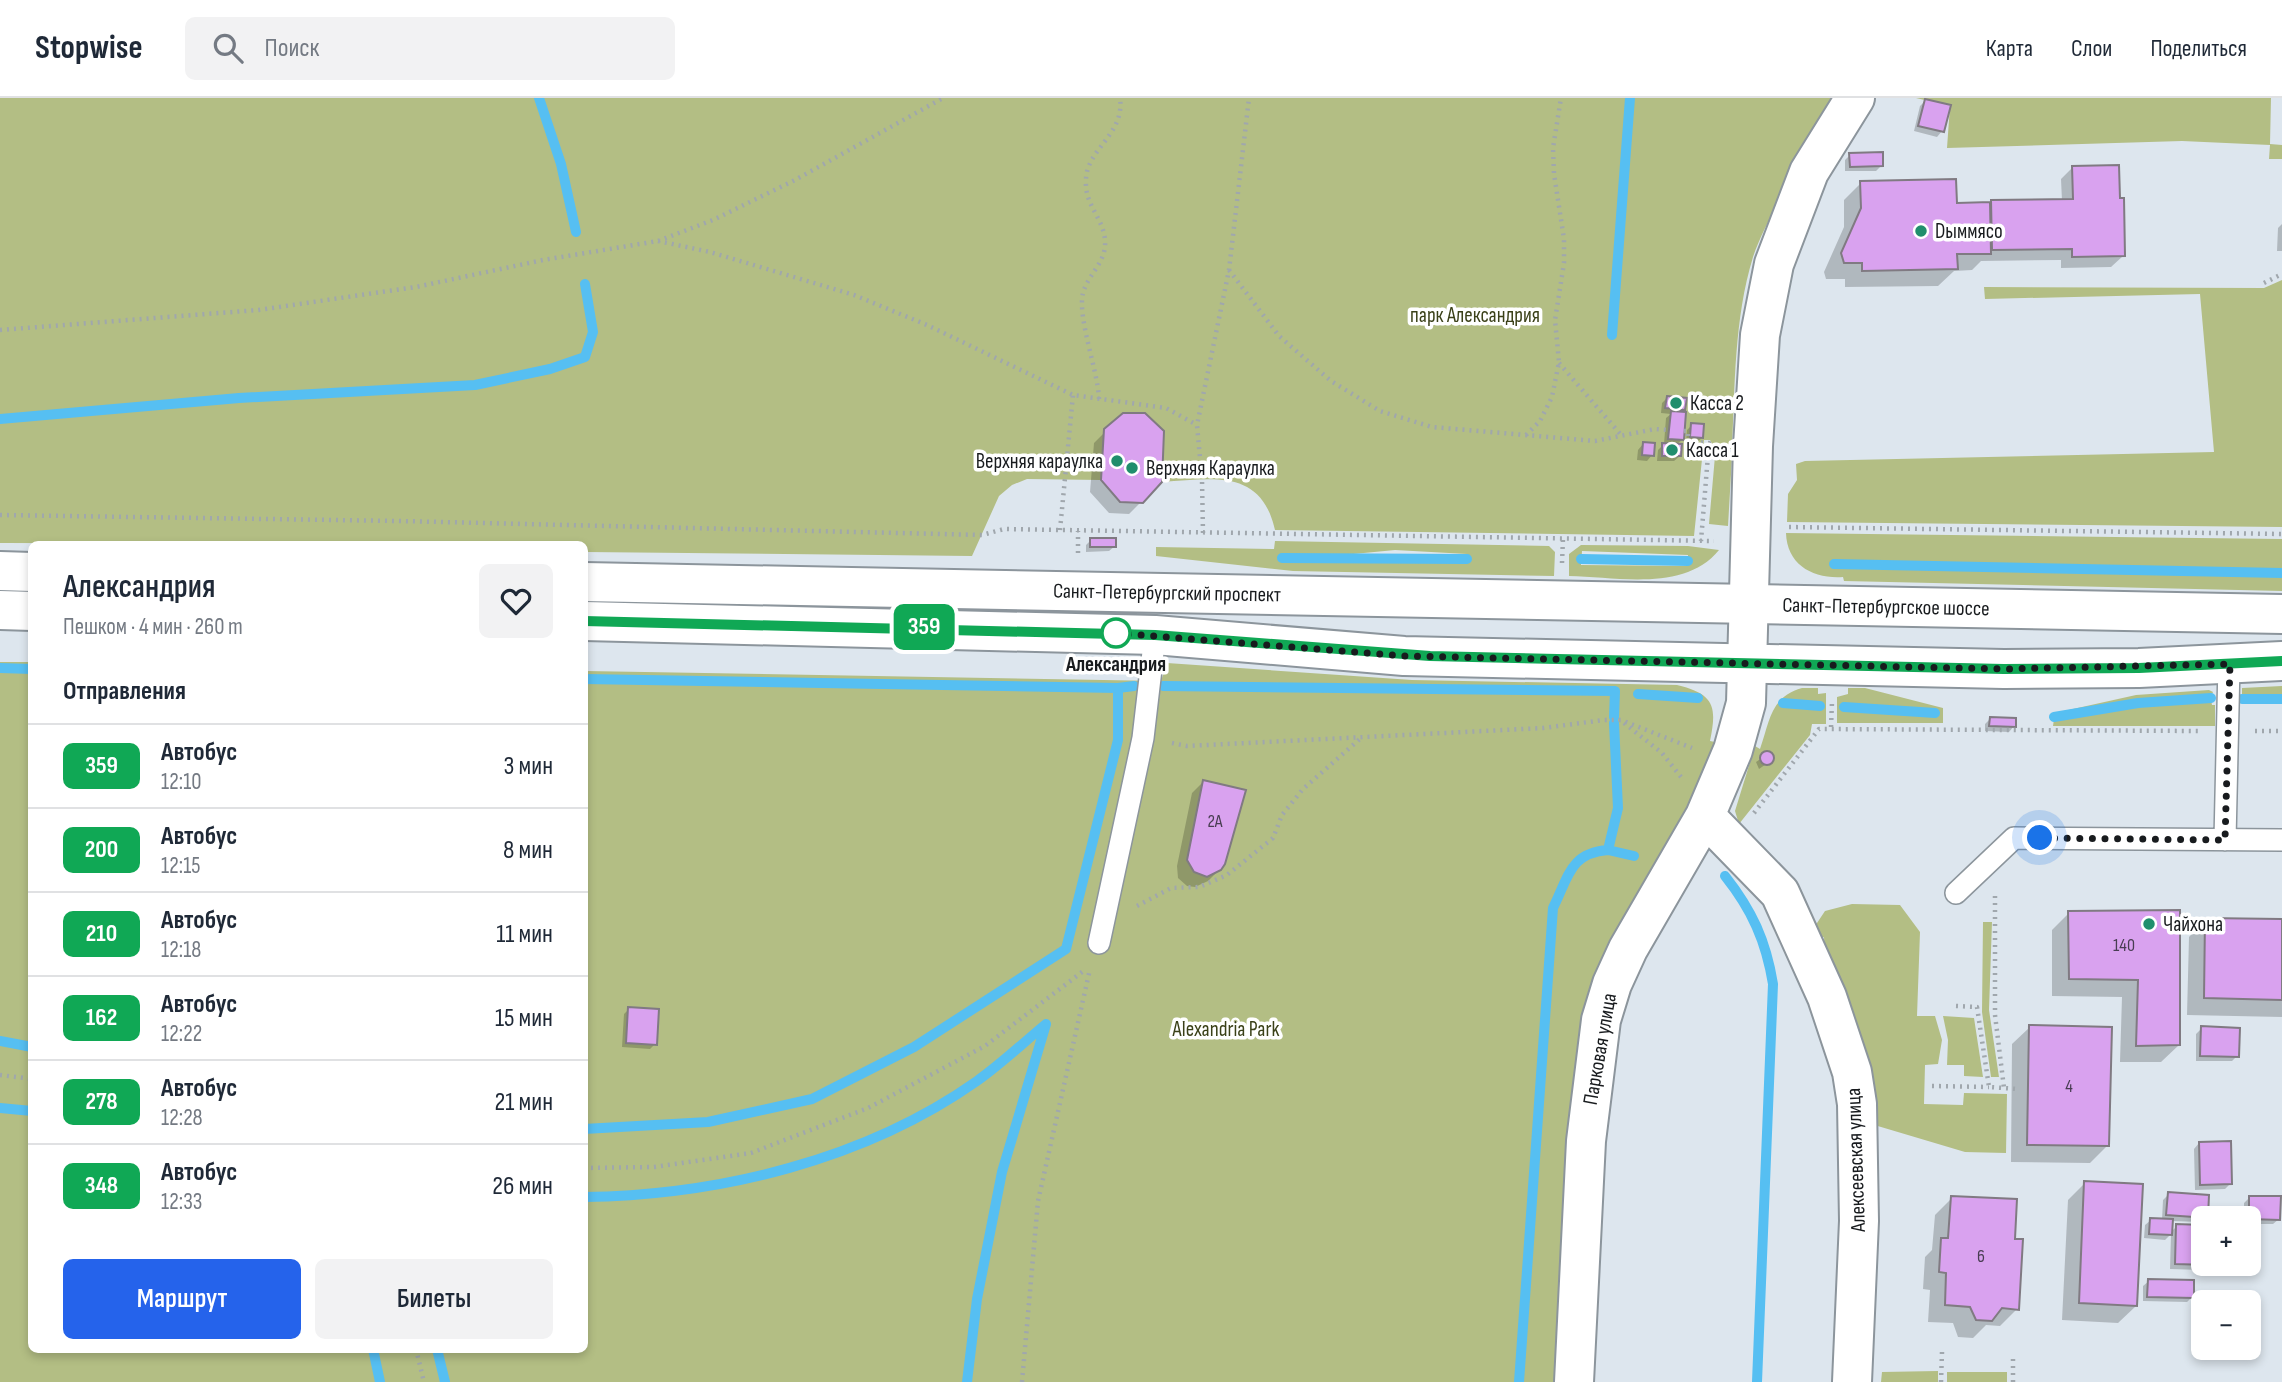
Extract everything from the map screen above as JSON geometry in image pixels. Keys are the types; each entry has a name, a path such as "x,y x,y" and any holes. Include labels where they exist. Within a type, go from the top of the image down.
{"main road":[{"path":"1749,604 1754,408 1760,335 1771,276 1809,172 1855,98"},
{"path":"0,572 28,572"},
{"name":"Санкт-Петербургский проспект","path":"588,582 1749,604"},
{"name":"Санкт-Петербургское шоссе","path":"1748,664 1749,604 2282,614"},
{"path":"0,610 28,611"},
{"name":"Санкт-Петербургский проспект","path":"588,621 1155,635 1404,656 1748,664"},
{"path":"1748,664 2004,669 2282,661"},
{"name":"Парковая улица","path":"1574,1382 1586,1141 1601,1020 1612,984 1628,949 1705,816 1733,750 1746,703 1748,664"},
{"name":"Алексеевская улица","path":"1705,816 1780,893 1828,997 1852,1072 1857,1104 1858,1221 1852,1382"}],"lane":[{"path":"1100,937 1143,738 1155,635"},
{"path":"2225,840 2230,664"},
{"path":"1956,893 2014,838 2282,840"}],"path":[{"path":"0,331 258,310 416,287 543,260 658,241 713,220 795,180 943,98"},
{"path":"1099,399 1083,293 1102,258 1105,239 1086,199 1086,176 1091,161 1107,142 1118,120 1120,98"},
{"path":"1203,533 1197,425 1229,270 1250,98"},
{"path":"1525,436 1540,421 1552,397 1559,362 1555,320 1564,263 1564,239 1555,185 1553,148 1561,98"},
{"path":"658,241 710,252 854,295 927,325 1073,395 1166,408 1197,425"},
{"path":"1229,270 1279,336 1331,381 1380,411 1432,427 1595,441 1655,429 1669,430"},
{"path":"2264,283 2282,274"},
{"path":"1559,362 1623,437"},
{"path":"1060,530 1073,395"},
{"path":"1684,431 1688,431 1688,442 1709,443 1702,541"},
{"path":"0,515 400,521 982,535 1004,529 1722,540"},
{"path":"1776,527 2282,534"},
{"path":"1078,530 1078,558"},
{"path":"1561,576 1563,539"},
{"path":"1831,727 1832,713"},
{"path":"1143,738 1187,746 1543,728 1621,720 1702,751"},
{"path":"1621,720 1662,753 1684,780 1705,816"},
{"path":"1749,818 1819,729 2214,731"},
{"path":"2241,731 2282,731"},
{"path":"1100,937 1141,903 1171,888 1199,887 1227,875 1273,838 1282,815 1303,789 1362,737"},
{"path":"1956,893 1995,895 1995,1015 2004,1087"},
{"path":"588,1168 653,1167 751,1153 868,1108 985,1046 1091,966 1038,1201 1022,1382"},
{"path":"1956,1006 1977,1007 1989,1087"},
{"path":"0,1075 28,1078"},
{"path":"1931,1086 2017,1088"},
{"path":"1941,1382 1942,1352"},
{"path":"417,1353 424,1382"},
{"path":"2013,1354 2013,1382"}],"green space":[{"name":"парк Александрия","path":"0,98 1843,98 1781,197 1753,257 1739,328 1732,449 1715,449 1710,440 1704,440 1694,536 1275,530 1268,510 1259,496 1247,487 1232,482 1162,482 1143,503 1120,502 1101,480 1027,479 1012,485 999,496 972,556 588,552 588,541 0,543"},
{"path":"1916,98 2271,98 2270,144 2282,145 2282,159 2269,159 2270,145 2182,141 1947,148 1950,106"},
{"path":"2282,280 2282,527 1787,522 1788,494 1797,480 1796,464 1805,461 2214,452 2200,294 1985,299 1984,287 2264,288"},
{"path":"1715,456 1732,457 1728,526 1709,524"},
{"path":"1786,533 2282,539 2282,571 1834,562 1834,565 2282,575 2282,591 1844,581 1843,577 1822,575 1804,568 1791,554"},
{"path":"1275,541 1549,546 1555,552 1554,576 1293,571 1156,556 1156,547 1274,549","holes":["1395,550 1467,554 1467,562 1282,560 1282,556 1343,555"]},
{"path":"1581,545 1688,546 1719,550 1705,563 1688,572 1650,579 1569,576 1569,554","holes":["1582,551 1688,555 1687,566 1581,565"]},
{"name":"Alexandria Park","path":"0,662 28,662 28,1353 588,1353 588,671 1161,681 1167,663 1412,680 1677,685 1706,698 1713,711 1710,741 1715,742 1701,784 1597,978 1556,1382 0,1382"},
{"path":"2282,686 2282,697 2242,697 2242,688"},
{"path":"1802,688 1818,688 1818,694 1826,693 1826,724 1812,724 1810,735 1739,824 1735,811 1755,746 1760,749 1777,704 1783,697"},
{"path":"1848,688 1865,688 1943,708 1943,723 1837,723 1837,697 1848,694","holes":["1845,705 1934,710 1935,714 1844,709"]},
{"path":"2209,690 2213,692 2211,696 2138,701 2054,715 2136,695"},
{"path":"2211,700 2212,705 2215,705 2215,726 2053,726 2054,719 2138,705"},
{"path":"1852,904 1900,905 1920,932 1917,1016 1935,1016 1942,1040 1938,1064 1925,1065 1924,1104 1963,1105 1964,1093 2007,1094 2006,1153 1965,1152 1871,1124 1825,963 1824,937 1820,939 1815,926 1825,911"},
{"path":"1983,922 1992,922 1989,1010 1999,1077 1991,1077 1982,1012"},
{"path":"1943,1016 1974,1018 1983,1077 1964,1076 1964,1065 1947,1065 1948,1040"},
{"path":"1938,1371 1938,1382 1881,1382 1882,1372"},
{"path":"1947,1372 2007,1372 2007,1382 1947,1382"}],"building":[{"path":"1925,99 1951,105 1944,132 1918,126"},
{"path":"1883,152 1883,166 1850,167 1849,153"},
{"path":"2119,165 2120,198 2124,198 2125,256 2072,257 2072,249 1992,250 1991,200 2073,199 2072,166"},
{"name":"Dыммясо","path":"1956,179 1957,203 1990,202 1991,254 1957,254 1958,269 1862,271 1862,263 1844,263 1841,253 1861,208 1860,181"},
{"name":"Касса 2","path":"1667,396 1687,398 1685,410 1665,408"},
{"path":"1671,411 1686,412 1684,440 1668,439"},
{"name":"Верхняя Караулка","path":"1123,413 1145,413 1164,431 1162,482 1143,503 1120,502 1101,480 1104,429"},
{"path":"1691,423 1704,424 1703,438 1690,437"},
{"path":"1643,442 1655,443 1654,456 1642,455"},
{"name":"Касса 1","path":"1662,443 1682,444 1681,456 1662,456"},
{"path":"1090,538 1116,538 1116,547 1090,547"},
{"path":"1990,717 2016,718 2016,727 1989,726"},
{"path":"1767,751 1772,753 1772,763 1767,765 1762,763 1760,758 1762,753"},
{"path":"1203,780 1246,790 1225,864 1221,870 1207,877 1194,872 1187,860"},
{"path":"2180,910 2180,1045 2136,1046 2138,980 2069,979 2068,911"},
{"path":"2205,918 2282,919 2282,1000 2204,998"},
{"path":"628,1007 659,1009 657,1045 626,1043"},
{"path":"2029,1025 2112,1027 2109,1146 2027,1145"},
{"path":"2201,1026 2240,1028 2239,1057 2200,1056"},
{"path":"2231,1141 2232,1184 2200,1185 2199,1142"},
{"path":"2084,1181 2143,1184 2137,1306 2079,1303"},
{"path":"2168,1192 2209,1195 2209,1206 2191,1206 2191,1217 2166,1215"},
{"path":"1951,1196 2017,1199 2015,1239 2023,1239 2019,1310 2002,1308 1992,1321 1976,1320 1970,1307 1945,1305 1946,1273 1939,1272 1941,1238 1948,1238"},
{"path":"2249,1196 2281,1196 2280,1220 2261,1219 2261,1206 2249,1206"},
{"path":"2150,1218 2173,1219 2172,1235 2149,1234"},
{"path":"2176,1224 2191,1225 2191,1264 2175,1264"},
{"path":"2148,1279 2194,1280 2191,1298 2147,1297"}],"waterway":[{"path":"539,98 561,164 576,232"},
{"path":"1612,335 1630,98"},
{"path":"0,419 239,398 475,385 550,369 585,357 593,332 585,284"},
{"path":"1282,558 1467,559"},
{"path":"1581,559 1688,561"},
{"path":"1834,564 2282,573"},
{"path":"0,668 28,669"},
{"path":"588,679 1118,688 1134,686"},
{"path":"1163,686 1615,691 1614,717"},
{"path":"588,1129 708,1122 812,1099 914,1047 1066,949 1118,740 1118,688"},
{"path":"1638,694 1698,698"},
{"path":"2054,717 2138,703 2211,698"},
{"path":"2242,699 2282,699"},
{"path":"1783,703 1820,706"},
{"path":"1844,707 1935,713"},
{"path":"1519,1382 1553,908 1567,876 1578,861 1595,852 1608,850 1618,808 1614,723"},
{"path":"1608,850 1634,856"},
{"path":"1725,876 1743,901 1756,927 1773,984 1757,1382"},
{"path":"588,1197 635,1195 739,1180 790,1168 839,1152 934,1109 977,1081 1046,1024 1002,1172 977,1299 967,1382"},
{"path":"0,1041 28,1046"},
{"path":"0,1108 28,1111"},
{"path":"374,1353 380,1382"},
{"path":"438,1353 445,1382"}],"bus line":[{"name":"359","path":"588,621 971,628 1155,635 1404,656 2004,669 2139,668 2282,661"}],"place":[{"name":"Dыммясо","path":"1921,231"},
{"name":"Касса 2","path":"1676,403"},
{"name":"Касса 1","path":"1672,450"},
{"name":"Верхняя караулка","path":"1117,461"},
{"name":"Верхняя Караулка","path":"1132,468"},
{"name":"Александрия","path":"1116,633"},
{"name":"Чайхона","path":"2149,924"}],"route":[{"path":"1116,633 1404,656 2004,669 2230,664 2225,840 2040,838"}]}
